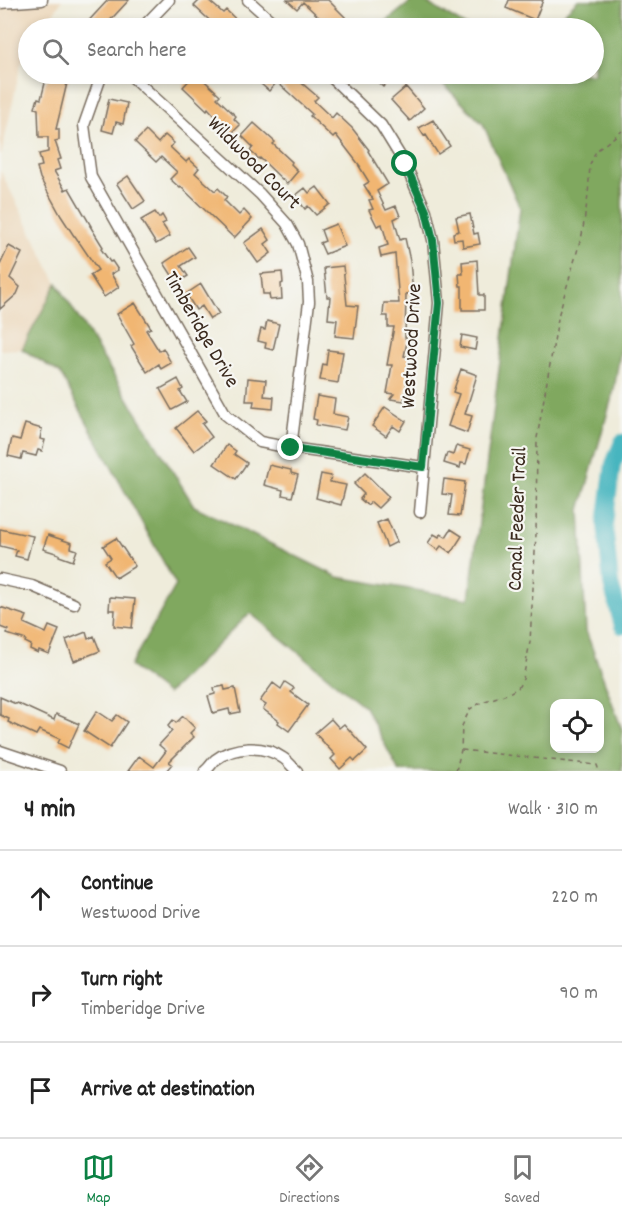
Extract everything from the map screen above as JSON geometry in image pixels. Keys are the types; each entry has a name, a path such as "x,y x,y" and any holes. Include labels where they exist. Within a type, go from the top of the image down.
{"street":[{"path":"0,3 42,0"},
{"path":"152,18 169,0"},
{"path":"248,0 268,18"},
{"name":"Timberidge Drive","path":"98,84 84,125 91,177 226,415 260,442 423,467"},
{"name":"Wildwood Court","path":"140,84 260,194 288,224 298,244 308,282 309,302 291,448"},
{"name":"Westwood Drive","path":"338,84 381,125 405,164 426,211 433,240 439,303 420,512"},
{"path":"0,579 32,586 74,604"},
{"path":"205,771 216,759 235,750 249,748 266,750 282,757 297,771"},
{"path":"0,751 60,771"}],"path":[{"name":"Canal Feeder Trail","path":"461,750 462,726 470,709 518,688 523,679 530,642 536,545 537,438 559,313 582,235 590,165 596,151 622,131"},
{"path":"456,771 461,750 597,765 599,771"}],"shaded area":[{"path":"0,0 62,0 50,18 18,18 18,78 0,161"},
{"path":"0,170 57,283 22,349 0,350"}],"green space":[{"path":"413,0 422,0 452,18 390,18"},
{"path":"578,0 622,0 622,340 614,390 580,510 586,631 622,730 622,771 399,771 365,707 250,613 167,694 130,666 176,585 60,373 22,349 57,283 194,506 338,577 469,599 520,208 483,124 443,84 604,84 604,18 559,18"}],"building":[{"path":"108,0 129,0 112,18 91,18"},
{"path":"200,0 208,0 223,13 226,10 234,18 207,18 194,6"},
{"path":"287,0 328,0 346,18 320,18 303,2 297,9"},
{"path":"509,0 543,0 536,18 506,8"},
{"path":"45,84 67,84 56,129 59,129 59,140 55,141 61,159 57,160 60,169 54,171 65,190 69,188 103,247 101,249 118,270 111,274 119,287 104,297 90,275 98,270 61,216 40,178 37,167 42,166 39,154 48,152 48,137 39,137 38,109 35,108 38,98 41,99"},
{"path":"186,84 208,84 220,95 217,98 236,116 234,119 240,125 231,134 208,108 207,110 183,87"},
{"path":"261,84 275,84 269,91"},
{"path":"279,84 303,84 318,97 314,101 332,118 336,113 352,128 369,150 388,184 377,191 386,210 396,206 400,216 394,219 400,240 405,238 413,293 406,294 405,338 408,338 404,356 411,357 404,401 390,399 394,394 387,393 392,365 387,365 394,327 388,327 388,316 383,316 384,303 399,303 395,254 381,257 379,248 388,245 382,224 377,226 369,210 373,209 369,200 373,199 364,185 369,182 360,166 336,135 333,138 310,116 312,114"},
{"path":"406,87 424,108 410,121 391,100"},
{"path":"109,99 127,103 123,124 116,122 113,133 102,130"},
{"path":"433,120 450,146 438,154 419,128"},
{"path":"254,123 275,142 273,144 298,171 287,184 250,151 253,147 242,136"},
{"path":"146,131 158,143 165,135 174,143 170,147 186,162 189,159 199,168 195,173 215,191 218,188 227,197 224,200 239,215 244,210 252,219 234,238 170,179 177,172 161,157 156,162 135,142"},
{"path":"128,176 145,201 133,209 117,184"},
{"path":"317,187 330,204 316,215 308,206 305,209 295,196 305,188 309,193"},
{"path":"155,212 159,218 162,215 166,222 162,224 170,236 156,244 141,220"},
{"path":"470,214 474,234 478,233 480,244 463,247 462,239 454,240 453,233 459,231 456,217"},
{"path":"336,224 345,246 325,254 320,243 325,241 321,230"},
{"path":"263,229 270,240 265,244 271,253 258,263 244,243"},
{"path":"9,246 22,253 10,278 20,287 17,294 0,309 0,265"},
{"path":"188,247 195,257 181,266 188,276 177,283 164,263"},
{"path":"477,260 479,295 484,295 484,310 462,310 462,286 460,286 459,274 463,274 462,262"},
{"path":"343,266 347,305 358,306 354,338 335,336 337,320 328,319 330,297 327,297 324,268"},
{"path":"282,272 282,299 270,300 269,294 263,294 261,274"},
{"path":"201,284 219,314 210,319 202,306 196,310 186,294"},
{"path":"135,303 151,328 146,330 159,351 163,348 171,363 161,369 159,364 147,372 131,346 134,344 117,314"},
{"path":"267,321 279,324 273,350 265,348 266,343 258,341 261,329 265,330"},
{"path":"462,335 477,338 475,350 460,347"},
{"path":"328,350 343,352 338,383 320,380 323,364 326,365"},
{"path":"461,369 477,375 465,414 472,416 467,433 448,426 459,394 453,392"},
{"path":"248,378 266,380 264,396 274,397 273,409 253,407 254,401 246,401"},
{"path":"178,379 183,389 180,391 187,402 172,410 160,389"},
{"path":"317,396 335,399 333,414 348,417 345,430 316,425 317,420 313,419"},
{"path":"385,407 406,421 400,431 393,426 386,436 372,426"},
{"path":"197,411 206,421 202,424 212,437 194,451 176,428"},
{"path":"25,424 42,429 40,439 45,440 42,451 38,450 36,456 23,453 21,459 8,456 12,438 20,440"},
{"path":"227,445 236,451 234,454 247,463 236,479 214,464"},
{"path":"456,446 470,450 466,464 461,463 460,468 444,463 447,453 453,455"},
{"path":"269,465 291,470 291,473 298,475 292,497 282,495 283,490 264,485"},
{"path":"365,473 389,497 378,508 371,502 367,505 360,499 364,494 354,484"},
{"path":"321,474 331,476 330,482 346,485 341,505 316,498"},
{"path":"444,479 465,482 460,516 449,515 452,495 442,494"},
{"path":"387,519 397,542 387,547 377,523"},
{"path":"0,529 33,536 27,559 15,556 17,550 0,546"},
{"path":"451,529 462,536 451,553 441,546 438,550 428,543 434,534 446,537"},
{"path":"48,535 72,543 71,548 77,550 73,561 43,549"},
{"path":"116,538 135,566 116,578 105,562 111,558 103,546"},
{"path":"110,597 135,599 132,628 114,626 115,610 109,610"},
{"path":"0,607 27,616 24,623 46,633 49,626 59,630 49,654 39,650 38,653 30,649 31,645 25,642 26,640 7,634 8,630 0,627"},
{"path":"86,632 88,639 94,636 100,651 74,661 66,640"},
{"path":"285,682 294,688 291,692 308,705 289,731 263,709 266,705 260,701 273,683 281,689"},
{"path":"224,686 225,690 235,688 240,712 230,714 229,709 213,713 208,696 215,694 214,688"},
{"path":"0,697 54,720 56,714 79,724 68,748 58,743 60,739 39,730 36,735 8,722 9,719 0,715"},
{"path":"97,711 112,721 117,715 127,722 110,748 84,731"},
{"path":"183,716 195,728 190,733 194,737 169,762 172,764 166,771 128,771 139,756 154,767 166,751 159,745 172,731 168,726 173,720 176,723"},
{"path":"331,719 339,728 344,724 367,750 355,761 352,758 340,769 331,759 335,755 315,733"}],"waterway":[{"path":"622,442 613,464 605,524 611,584 622,626"}],"route":[{"path":"291,448 423,467 439,303 433,240 426,211 405,164"}]}
